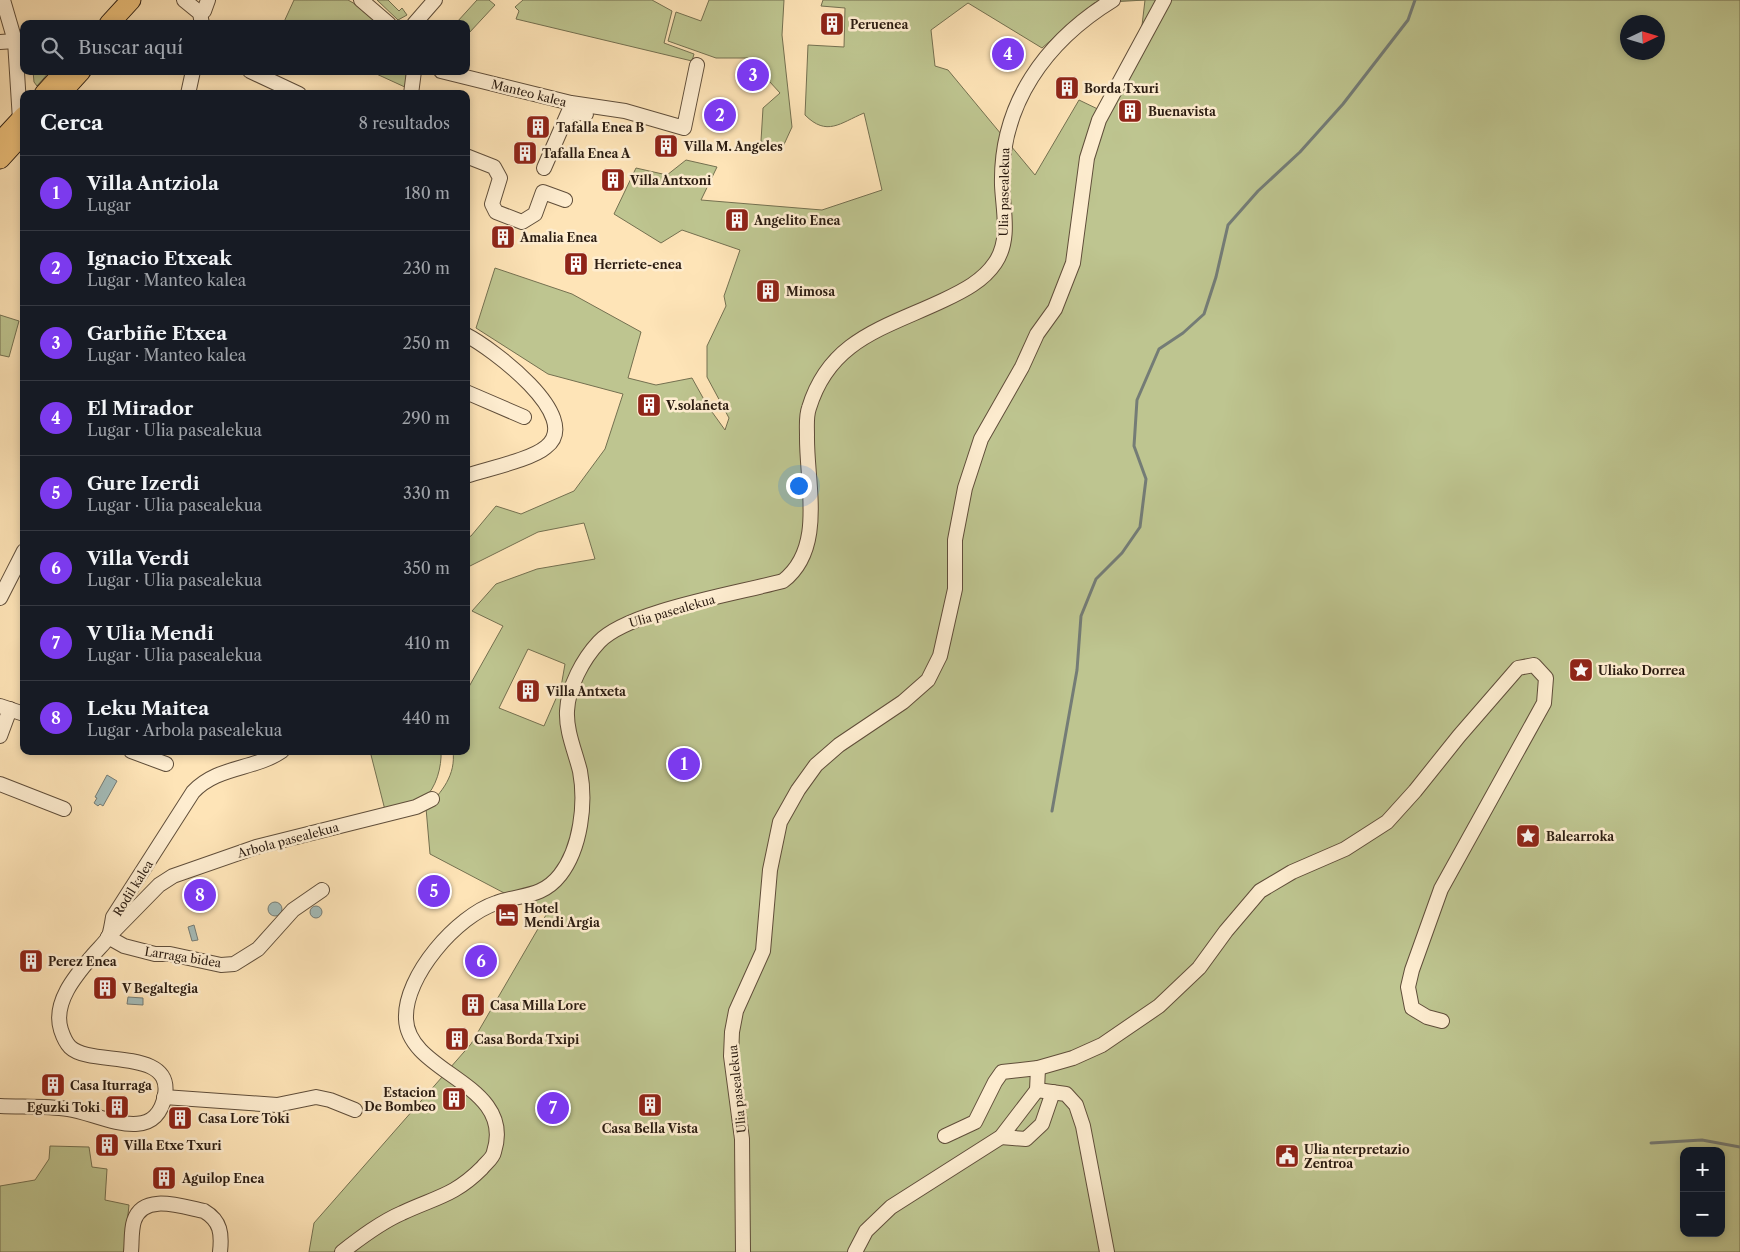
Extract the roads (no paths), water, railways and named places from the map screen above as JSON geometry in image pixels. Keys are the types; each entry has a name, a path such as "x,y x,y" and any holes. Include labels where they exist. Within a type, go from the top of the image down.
{"main road":[{"path":"113,20 131,0"},
{"path":"129,20 147,0"},
{"path":"48,90 61,75"},
{"path":"64,90 77,75"},
{"path":"0,142 20,125"},
{"path":"0,159 20,128"}],"street":[{"path":"3,0 16,41 20,90"},
{"path":"192,9 204,11 208,0"},
{"path":"361,0 384,20"},
{"path":"418,20 435,0"},
{"name":"Ulia pasealekua","path":"342,1252 400,1213 450,1194 472,1178 494,1154 497,1136 493,1117 486,1103 473,1090 414,1042 408,1030 406,1017 416,982 430,955 436,949 468,918 495,903 546,890 561,874 572,854 583,799 567,712 570,693 581,667 600,640 631,621 783,581 796,571 805,553 810,530 808,411 816,387 829,365 849,346 957,294 976,283 996,262 1004,241 1002,152 1016,107 1036,70 1057,44 1086,17 1113,0"},
{"name":"Ulia pasealekua","path":"743,1252 742,1139 731,1056 732,1032 736,1011 763,951 770,870 774,842 780,822 798,790 816,765 839,745 903,702 928,680 940,656 956,589 955,540 965,488 981,439 1022,367 1037,334 1055,309 1073,263 1087,158 1099,120 1164,0"},
{"path":"0,42 16,41"},
{"name":"Manteo kalea","path":"458,75 553,99 616,110 684,128 697,65"},
{"path":"189,90 192,75"},
{"path":"259,75 290,90"},
{"path":"412,90 413,75"},
{"name":"Manteo kalea","path":"544,168 569,112 612,118 616,110"},
{"path":"470,158 494,167 500,178 492,204 496,212 522,222 535,214 543,192 565,200"},
{"path":"470,338 511,366 536,391 545,402 556,430 552,440 546,447 533,454 470,475"},
{"path":"470,394 524,417"},
{"path":"0,598 20,559"},
{"path":"945,1136 975,1122 1002,1072 1038,1068 1073,1058 1102,1045 1159,1006 1199,968 1226,931 1260,891 1292,872 1345,849 1387,822 1518,668 1534,665 1546,678 1544,703 1441,889 1412,970 1408,987 1412,1008 1427,1017 1442,1021"},
{"path":"0,736 5,708 20,713"},
{"path":"142,755 166,764"},
{"name":"Rodil kalea","path":"164,1097 163,1081 150,1067 128,1060 85,1055 70,1048 59,1025 61,1003 83,967 108,937 113,917 193,792 200,784 215,775 276,755"},
{"path":"0,784 64,809"},
{"name":"Arbola pasealekua","path":"108,937 159,885 173,876 256,847 416,808 432,799"},
{"name":"Larraga bidea","path":"108,937 124,946 155,954 170,954 221,965 234,964 258,949 293,910 322,890"},
{"path":"855,1252 866,1231 892,1207 1001,1137 1037,1090 1038,1068"},
{"path":"1037,1090 1066,1094 1076,1105 1083,1126 1107,1252"},
{"path":"1001,1137 1026,1139 1042,1124 1053,1092"},
{"path":"0,1106 69,1109 133,1125 152,1118 164,1097 277,1104 316,1097 356,1110"},
{"path":"131,1252 134,1221 138,1213 152,1204 204,1211 209,1214 220,1228 220,1252"}],"water":[{"path":"107,775 117,781 103,806 100,804 98,806 94,803 97,798 95,797"},
{"path":"275,902 280,904 282,909 280,914 275,916 270,914 268,909 270,904"},
{"path":"316,906 322,912 316,918 310,912"},
{"path":"194,925 198,940 192,941 188,927"},
{"path":"128,997 143,998 143,1005 127,1004"}],"waterway":[{"path":"1052,811 1077,670 1081,616 1096,579 1122,553 1140,527 1146,479 1134,446 1137,400 1159,349 1183,333 1204,314 1216,277 1228,225 1258,191 1300,152 1343,104 1408,20 1415,0"},
{"path":"1651,1143 1702,1140 1740,1147"}],"place":[{"name":"Peruenea","path":"832,24"},
{"name":"El Mirador","path":"1008,54"},
{"name":"Garbiñe Etxea","path":"753,75"},
{"name":"Borda Txuri","path":"1067,88"},
{"name":"Buenavista","path":"1130,111"},
{"name":"Ignacio Etxeak","path":"720,115"},
{"name":"Tafalla Enea B","path":"538,127"},
{"name":"Villa M. Angeles","path":"666,146"},
{"name":"Tafalla Enea A","path":"525,153"},
{"name":"Villa Antxoni","path":"613,180"},
{"name":"Angelito Enea","path":"737,220"},
{"name":"Amalia Enea","path":"503,237"},
{"name":"Herriete-enea","path":"576,264"},
{"name":"Mimosa","path":"768,291"},
{"name":"V.solañeta","path":"649,405"},
{"name":"Uliako Dorrea","path":"1581,670"},
{"name":"Villa Antxeta","path":"528,691"},
{"name":"Villa Antziola","path":"684,764"},
{"name":"Balearroka","path":"1528,836"},
{"name":"Gure Izerdi","path":"434,891"},
{"name":"Leku Maitea","path":"200,895"},
{"name":"Hotel Mendi Argia","path":"507,915"},
{"name":"Perez Enea","path":"31,961"},
{"name":"Villa Verdi","path":"481,961"},
{"name":"V Begaltegia","path":"105,988"},
{"name":"Casa Milla Lore","path":"473,1005"},
{"name":"Casa Borda Txipi","path":"457,1039"},
{"name":"Casa Iturraga","path":"53,1085"},
{"name":"Estacion De Bombeo","path":"454,1099"},
{"name":"Casa Bella Vista","path":"650,1105"},
{"name":"Eguzki Toki","path":"117,1107"},
{"name":"V Ulia Mendi","path":"553,1108"},
{"name":"Casa Lore Toki","path":"180,1118"},
{"name":"Villa Etxe Txuri","path":"107,1145"},
{"name":"Ulia nterpretazio Zentroa","path":"1287,1156"},
{"name":"Aguilop Enea","path":"164,1178"}]}
